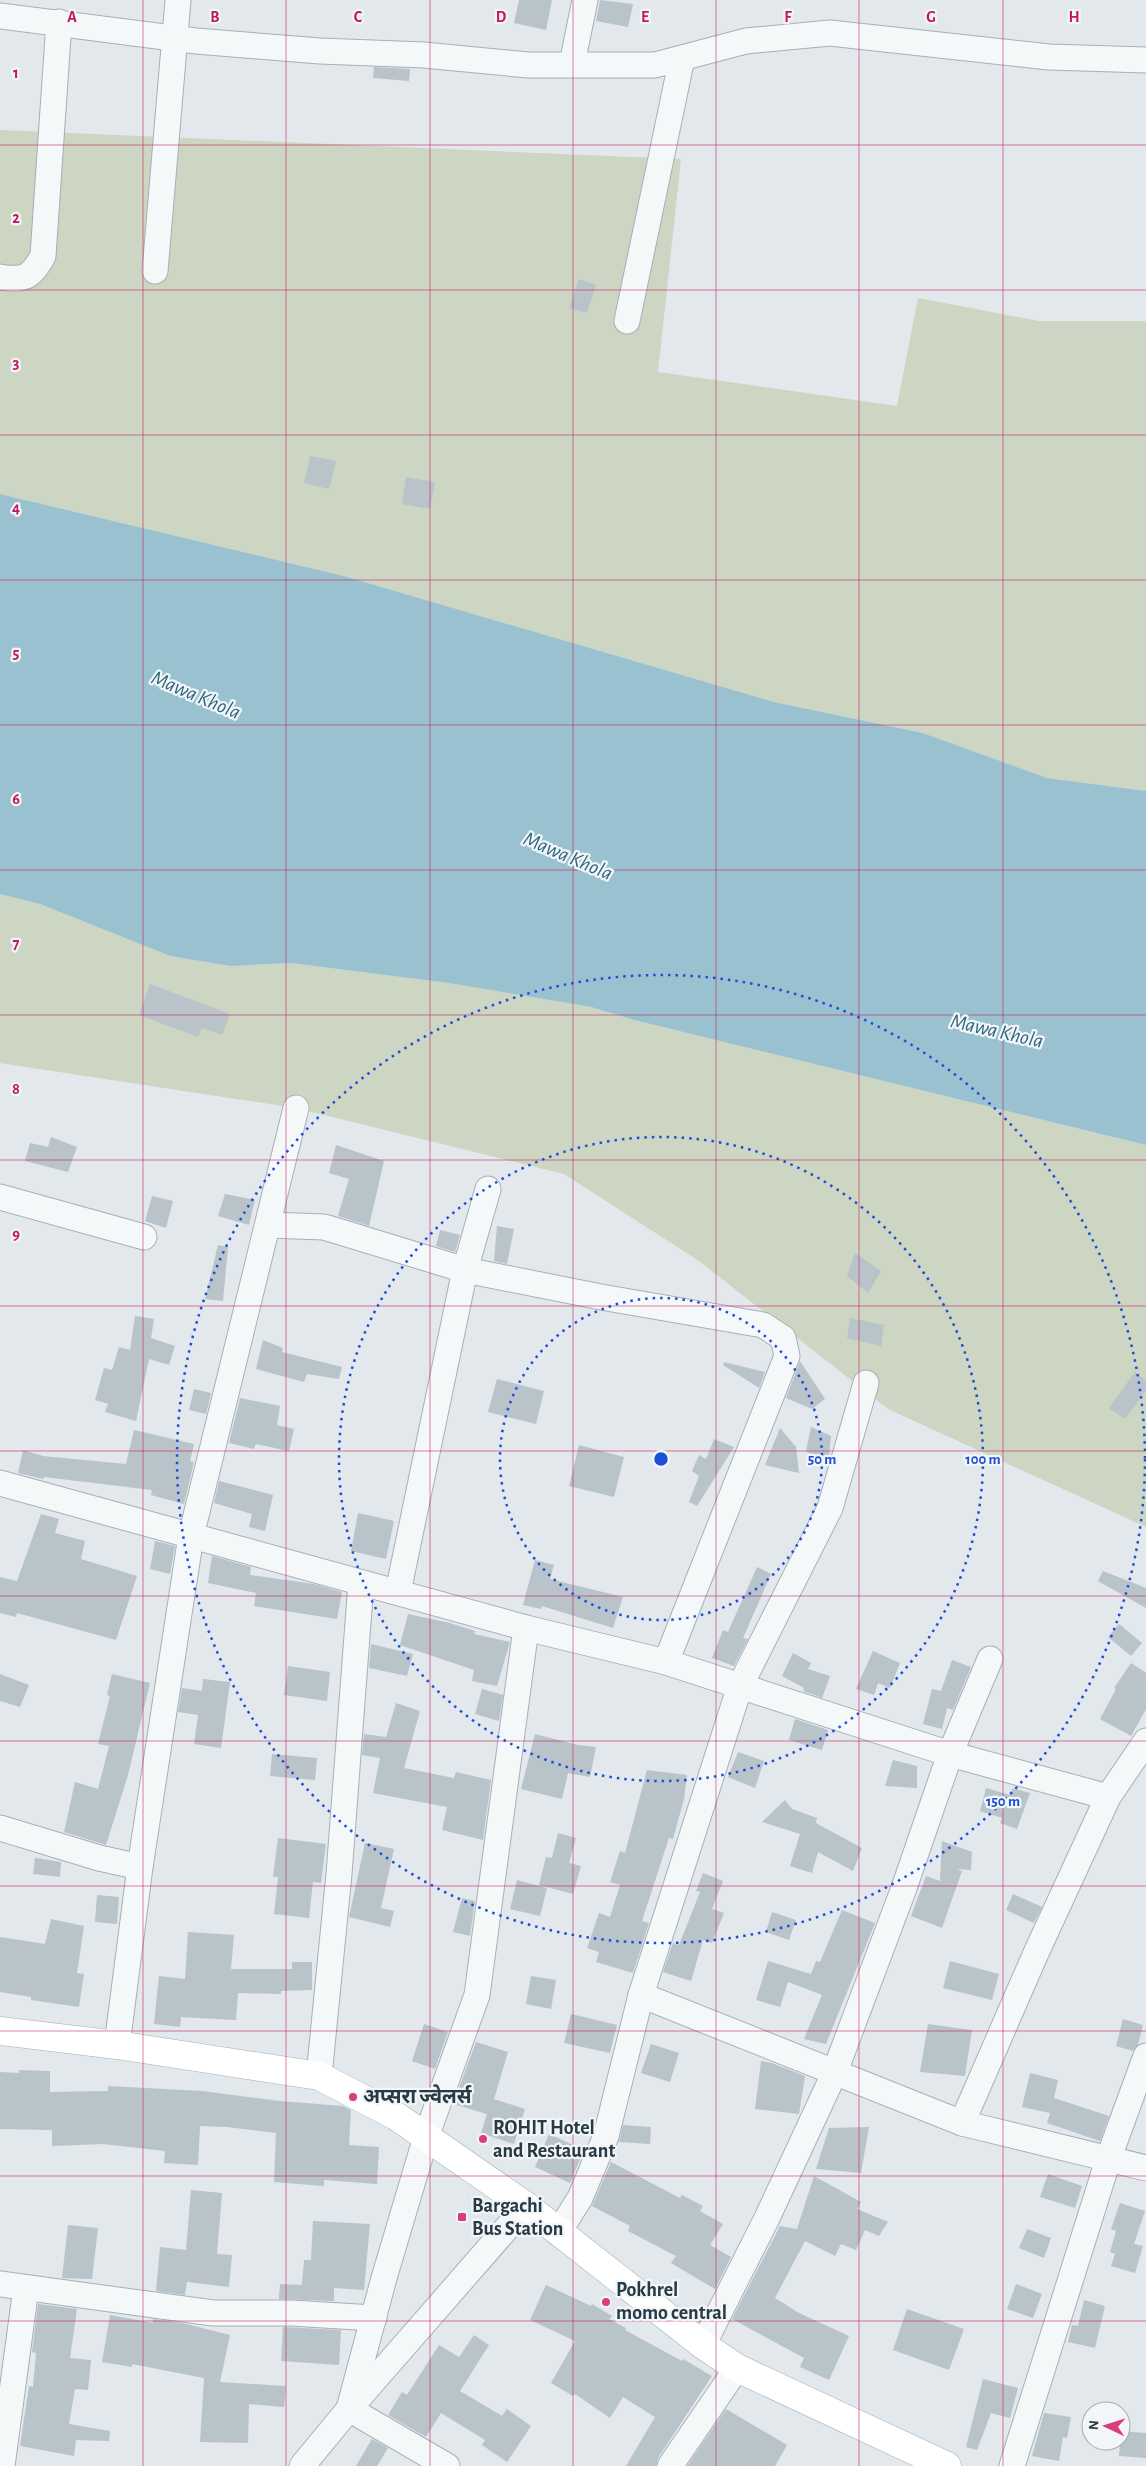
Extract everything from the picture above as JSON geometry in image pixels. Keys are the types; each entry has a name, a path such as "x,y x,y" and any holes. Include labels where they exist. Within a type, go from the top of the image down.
{"main road":[{"path":"0,2031 118,2045 319,2076 396,2116 526,2206 558,2234 703,2345 737,2368 947,2466"}],"street":[{"path":"155,271 178,0"},
{"path":"572,64 585,0"},
{"path":"0,16 176,38 320,51 424,56 528,65 655,65 746,41 830,33 1049,57 1146,60"},
{"path":"0,277 18,280 34,272 43,256 59,22"},
{"path":"627,321 682,58"},
{"path":"118,2045 140,1867 191,1536 296,1108"},
{"path":"398,1592 465,1270 488,1189"},
{"path":"0,1197 144,1237"},
{"path":"268,1225 324,1227 465,1270 601,1297 763,1325 783,1338 787,1356 666,1662"},
{"path":"558,2234 580,2198 606,2136 641,1995 740,1686 830,1508 866,1382"},
{"path":"0,1483 526,1628 666,1662 950,1754 1108,1797"},
{"path":"319,2076 339,1874 361,1583"},
{"path":"349,2409 384,2278 426,2137 477,1994 526,1628"},
{"path":"703,2345 767,2218 834,2074 904,1888 950,1754 990,1659"},
{"path":"962,2123 1036,1953 1108,1797 1146,1741"},
{"path":"0,1828 99,1858 140,1867"},
{"path":"641,1995 834,2074 962,2123 1146,2168"},
{"path":"1012,2466 1108,2158 1146,2056"},
{"path":"302,2466 349,2409 526,2206"},
{"path":"0,2284 212,2313 291,2313 374,2318"},
{"path":"2,2466 26,2288"},
{"path":"670,2466 737,2368"},
{"path":"349,2409 447,2466"}],"green space":[{"path":"0,130 681,159 658,372 897,406 918,298 1039,321 1146,321 1146,791 1047,778 923,733 774,702 344,576 0,494"},
{"path":"0,894 40,904 170,956 230,966 290,963 449,983 591,1007 634,1020 1146,1145 1146,1527 888,1409 699,1261 564,1174 296,1108 0,1063"}],"water":[{"name":"Mawa Khola","path":"0,494 344,576 774,702 923,733 1047,778 1146,791 1146,1145 634,1020 591,1007 449,983 290,963 230,966 170,956 40,904 0,894"}],"building":[{"path":"519,0 552,0 546,30 514,23"},
{"path":"600,0 633,4 628,27 596,21"},
{"path":"374,67 410,69 409,81 373,78"},
{"path":"579,279 596,285 587,313 569,308"},
{"path":"310,456 336,461 329,489 304,483"},
{"path":"406,477 435,482 430,509 402,504"},
{"path":"150,984 230,1014 222,1035 202,1028 198,1037 139,1015"},
{"path":"51,1137 77,1147 68,1172 25,1161 30,1143 48,1147"},
{"path":"336,1145 384,1161 369,1226 338,1216 349,1179 329,1173"},
{"path":"225,1194 255,1200 249,1225 218,1216"},
{"path":"152,1196 173,1201 166,1228 145,1221"},
{"path":"497,1226 514,1229 507,1264 494,1261"},
{"path":"440,1230 460,1235 455,1252 436,1246"},
{"path":"218,1245 228,1247 223,1301 205,1299"},
{"path":"855,1253 881,1271 868,1293 847,1276"},
{"path":"135,1316 154,1319 151,1338 175,1346 169,1365 149,1359 136,1421 105,1412 108,1404 95,1400 104,1368 112,1370 119,1347 130,1350"},
{"path":"850,1318 884,1325 881,1346 847,1338"},
{"path":"263,1340 283,1348 282,1352 342,1367 339,1379 307,1374 304,1382 256,1369"},
{"path":"800,1361 825,1399 812,1409 786,1398"},
{"path":"724,1362 765,1372 759,1388 723,1365"},
{"path":"1135,1372 1146,1380 1146,1390 1125,1419 1109,1408"},
{"path":"497,1379 544,1391 536,1424 488,1412"},
{"path":"194,1389 211,1393 206,1414 189,1410"},
{"path":"240,1398 280,1406 277,1425 294,1429 289,1451 256,1444 254,1449 229,1443"},
{"path":"811,1427 831,1436 828,1465 806,1451"},
{"path":"780,1428 796,1447 799,1473 765,1465"},
{"path":"134,1430 194,1444 190,1461 194,1462 184,1504 151,1495 152,1490 44,1477 43,1479 18,1473 23,1450 43,1456 126,1464"},
{"path":"714,1439 734,1447 697,1506 689,1502 699,1476 692,1471 699,1455 706,1459"},
{"path":"579,1445 624,1457 614,1497 569,1486"},
{"path":"219,1481 273,1495 265,1531 249,1527 252,1514 214,1503"},
{"path":"358,1513 394,1521 386,1559 351,1551"},
{"path":"41,1514 59,1519 55,1533 85,1541 81,1559 137,1576 116,1640 17,1613 16,1617 0,1613 0,1577 17,1581"},
{"path":"155,1541 175,1546 170,1574 150,1569"},
{"path":"212,1556 251,1567 250,1575 314,1584 342,1592 337,1619 254,1606 256,1593 208,1583"},
{"path":"535,1560 554,1565 550,1579 623,1597 613,1628 542,1606 541,1609 523,1605"},
{"path":"757,1567 771,1574 743,1638 748,1639 734,1666 712,1658 723,1630 728,1632"},
{"path":"1103,1571 1146,1588 1146,1608 1098,1581"},
{"path":"408,1614 450,1623 475,1631 474,1634 510,1642 497,1686 472,1681 474,1670 400,1645"},
{"path":"1119,1624 1142,1643 1131,1656 1108,1637"},
{"path":"371,1644 413,1654 407,1676 369,1668"},
{"path":"873,1651 900,1663 890,1688 878,1683 874,1695 856,1689"},
{"path":"793,1653 811,1663 808,1669 830,1676 822,1698 803,1691 804,1688 782,1676"},
{"path":"952,1660 971,1667 953,1710 947,1708 942,1729 923,1724 932,1689 941,1691"},
{"path":"1131,1663 1146,1673 1146,1709 1131,1736 1100,1719 1116,1689 1114,1688"},
{"path":"288,1666 330,1672 327,1701 284,1695"},
{"path":"0,1674 29,1685 20,1707 0,1701"},
{"path":"112,1674 150,1683 128,1775 106,1845 64,1832 75,1782 98,1789 109,1746 98,1744 110,1696 107,1695"},
{"path":"203,1679 230,1682 221,1748 194,1744 198,1715 178,1712 182,1688 202,1691"},
{"path":"482,1689 503,1695 499,1721 475,1714"},
{"path":"396,1703 420,1711 404,1768 454,1778 456,1772 491,1780 483,1840 442,1830 447,1807 373,1793 380,1758 362,1755 364,1734 386,1737"},
{"path":"795,1719 828,1730 822,1750 789,1740"},
{"path":"535,1734 578,1745 596,1747 590,1777 568,1773 562,1799 521,1789"},
{"path":"738,1752 764,1761 755,1788 728,1777"},
{"path":"272,1754 317,1758 315,1780 270,1776"},
{"path":"893,1760 917,1766 917,1788 885,1786"},
{"path":"647,1770 687,1775 684,1799 673,1839 669,1838 642,1921 649,1923 633,1973 596,1962 599,1952 587,1948 599,1913 610,1917 620,1885 610,1882 620,1851 625,1853"},
{"path":"986,1788 1010,1795 1013,1788 1030,1793 1017,1829 1000,1823 1002,1818 980,1811"},
{"path":"785,1800 792,1809 817,1818 816,1823 862,1848 853,1871 818,1852 812,1873 790,1866 800,1834 762,1822"},
{"path":"558,1833 576,1838 569,1863 581,1866 573,1894 539,1885 546,1857 552,1858"},
{"path":"278,1838 326,1844 321,1883 313,1882 309,1918 274,1914 278,1877 273,1877"},
{"path":"942,1841 972,1852 971,1870 957,1869 962,1871 942,1928 911,1916 926,1876 940,1881"},
{"path":"365,1843 394,1849 381,1908 394,1911 390,1927 349,1917"},
{"path":"35,1858 61,1862 60,1877 33,1874"},
{"path":"703,1873 723,1881 712,1909 724,1913 712,1943 703,1940 691,1981 663,1972 673,1943 679,1945 700,1892 696,1891"},
{"path":"517,1880 547,1888 540,1916 510,1909"},
{"path":"1013,1894 1042,1907 1034,1923 1006,1910"},
{"path":"97,1895 119,1897 117,1924 95,1922"},
{"path":"462,1898 475,1901 470,1936 453,1932"},
{"path":"842,1910 875,1923 826,2044 804,2039 822,1995 788,1982 780,2007 756,2000 768,1961 811,1974 816,1961 820,1962"},
{"path":"772,1912 796,1920 789,1940 766,1932"},
{"path":"51,1919 84,1926 77,1973 84,1974 79,2007 31,2000 31,1997 0,1992 0,1937 45,1944"},
{"path":"188,1932 234,1935 231,1969 292,1969 292,1962 312,1962 312,1990 281,1991 281,1994 238,1993 236,2020 181,2017 180,2027 154,2024 159,1976 185,1979"},
{"path":"950,1961 999,1974 992,2000 943,1988"},
{"path":"531,1976 556,1980 551,2009 526,2004"},
{"path":"571,2014 617,2025 610,2053 564,2043"},
{"path":"1123,2019 1143,2025 1138,2045 1133,2051 1116,2046"},
{"path":"424,2024 448,2032 435,2069 412,2061"},
{"path":"928,2024 972,2030 965,2076 920,2072"},
{"path":"476,2042 508,2052 494,2099 525,2109 514,2144 481,2133 487,2114 453,2104"},
{"path":"651,2044 679,2053 670,2082 641,2073"},
{"path":"761,2061 772,2063 805,2076 799,2114 755,2109"},
{"path":"19,2070 50,2071 50,2092 108,2091 108,2086 202,2091 280,2101 343,2106 351,2110 349,2145 379,2147 377,2184 324,2180 324,2186 274,2182 276,2133 227,2127 200,2126 198,2165 164,2163 165,2151 103,2144 52,2146 52,2130 0,2129 0,2072 19,2073"},
{"path":"1030,2073 1058,2080 1054,2098 1109,2116 1100,2141 1047,2123 1050,2113 1022,2107"},
{"path":"623,2125 651,2127 650,2144 619,2142"},
{"path":"869,2127 861,2173 816,2169 829,2128"},
{"path":"549,2134 584,2150 570,2183 535,2167"},
{"path":"611,2162 680,2198 682,2195 703,2206 700,2211 723,2224 710,2245 731,2257 715,2289 671,2263 676,2256 628,2231 630,2226 592,2206"},
{"path":"1048,2174 1082,2186 1075,2208 1040,2197"},
{"path":"814,2176 861,2202 857,2209 888,2222 879,2236 865,2230 856,2250 841,2244 835,2256 805,2241 775,2298 799,2313 849,2336 829,2380 800,2367 804,2358 732,2319 780,2226 797,2229"},
{"path":"191,2190 222,2193 217,2254 232,2255 229,2287 187,2282 185,2295 156,2291 160,2247 186,2250"},
{"path":"1120,2203 1145,2211 1134,2244 1143,2246 1135,2273 1111,2266 1115,2254 1110,2252 1116,2231 1111,2229"},
{"path":"313,2221 370,2224 364,2290 334,2288 334,2301 279,2299 280,2284 302,2285 304,2260 311,2260"},
{"path":"68,2225 98,2228 92,2279 62,2278"},
{"path":"1027,2229 1051,2238 1044,2258 1019,2248"},
{"path":"1016,2284 1042,2294 1033,2318 1007,2309"},
{"path":"546,2285 591,2306 592,2304 612,2316 609,2319 626,2328 625,2330 712,2376 658,2458 656,2466 626,2466 655,2417 623,2397 610,2418 575,2394 573,2396 551,2383 575,2341 530,2320"},
{"path":"1084,2300 1105,2306 1095,2348 1068,2342 1072,2325 1078,2326"},
{"path":"38,2304 77,2309 70,2358 91,2360 88,2390 75,2389 69,2424 110,2431 109,2441 76,2440 74,2456 20,2446 29,2386 33,2387 36,2353 32,2352"},
{"path":"907,2309 964,2329 949,2370 893,2350"},
{"path":"110,2315 153,2323 153,2319 182,2323 230,2335 220,2382 286,2386 284,2407 249,2404 248,2443 200,2442 204,2378 132,2364 132,2367 102,2362"},
{"path":"283,2327 341,2330 339,2365 281,2361"},
{"path":"474,2335 489,2345 460,2391 502,2416 507,2409 531,2426 507,2462 482,2445 485,2440 441,2413 426,2437 388,2415 402,2392 407,2395 439,2345 459,2357"},
{"path":"983,2379 1018,2388 1010,2418 991,2413 977,2450 966,2447"},
{"path":"726,2409 787,2445 775,2466 687,2466"},
{"path":"1044,2413 1071,2417 1067,2438 1063,2437 1059,2461 1032,2456"},
{"path":"1131,2432 1146,2433 1146,2458 1119,2456 1119,2451 1131,2451"},
{"path":"372,2439 388,2448 377,2466 356,2466"}],"place":[{"name":"अप्सरा ज्वेलर्स","path":"353,2097"},
{"name":"ROHIT Hotel and Restaurant","path":"483,2139"},
{"name":"Bargachi Bus Station","path":"462,2217"},
{"name":"Pokhrel momo central","path":"606,2302"}]}
